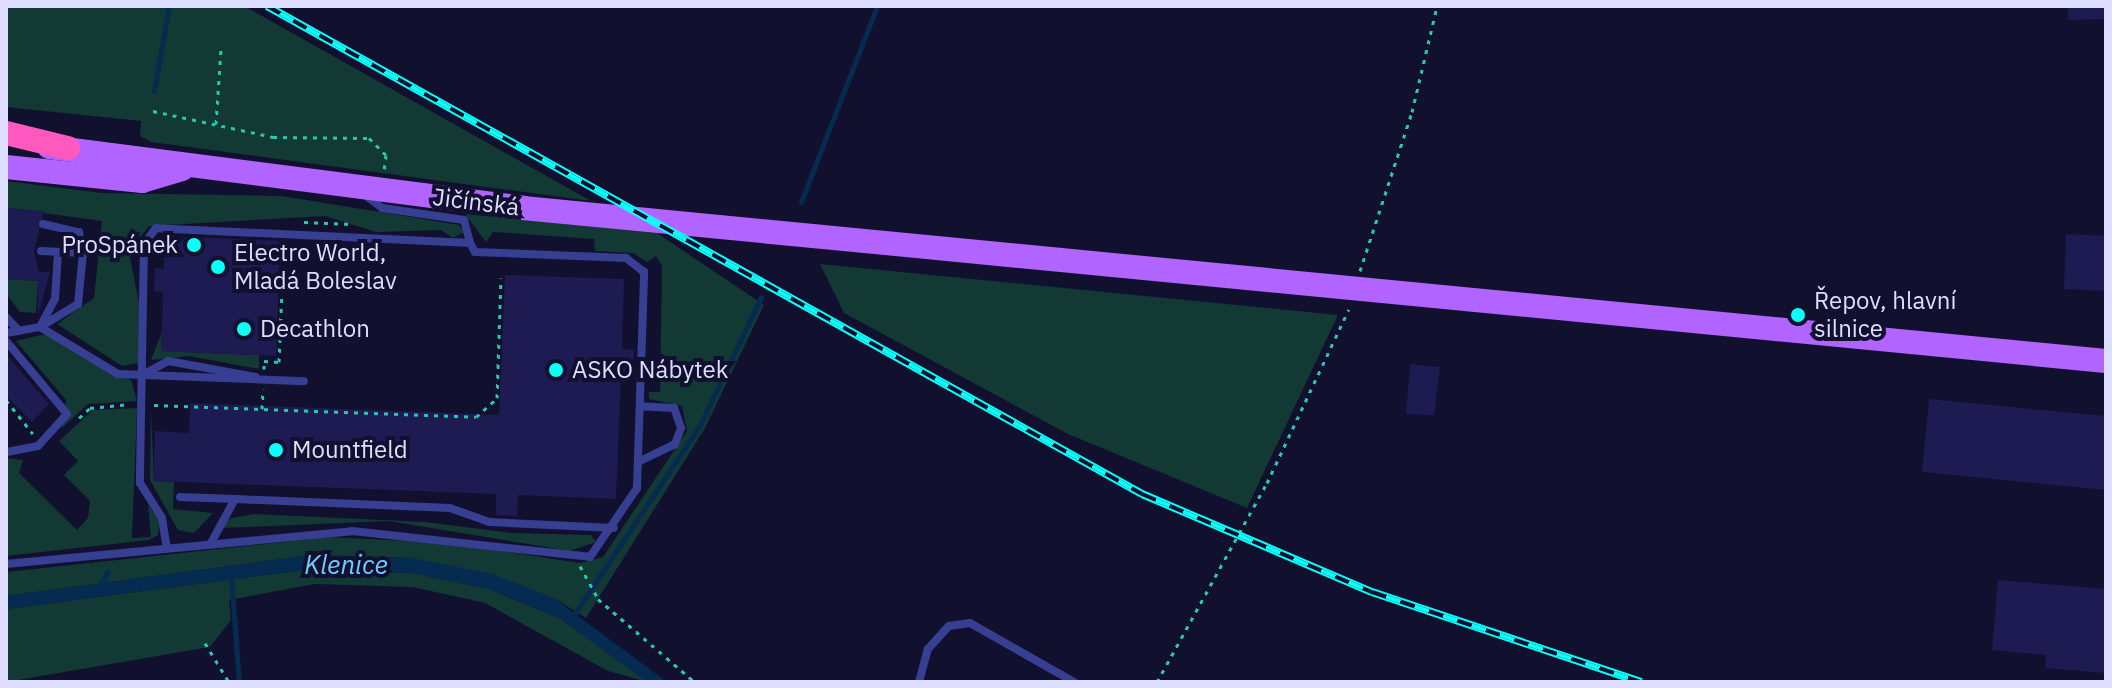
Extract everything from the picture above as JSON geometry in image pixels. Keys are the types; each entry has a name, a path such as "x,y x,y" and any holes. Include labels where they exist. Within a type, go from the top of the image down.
{"highway":[{"path":"6,133 68,148"}],"main road":[{"name":"Jičínská","path":"6,143 68,148 182,169 769,232 2106,361"},
{"name":"Jičínská","path":"6,167 142,181 182,169"}],"lane":[{"path":"6,564 211,543 387,532 579,559 598,552 634,496 646,281 637,263 475,252 464,220 382,208 354,187"},
{"path":"6,333 40,327 78,304 83,253 79,232 43,224"},
{"path":"167,548 162,518 140,483 148,234 166,227 470,243"},
{"path":"41,251 83,253"},
{"path":"40,327 55,299 58,252"},
{"path":"6,317 19,331"},
{"path":"40,327 109,370 144,376 304,381"},
{"path":"6,341 66,409 65,420 38,446 6,452"},
{"path":"144,376 168,361 263,379"},
{"path":"638,462 675,444 681,428 674,408 641,406"},
{"path":"180,497 450,508 489,522 614,528"},
{"path":"211,543 235,499"},
{"path":"919,682 928,649 949,626 970,623 1074,682"}],"path":[{"path":"1157,682 1267,483 1346,320 1353,290 1412,112 1437,6"},
{"path":"216,124 221,48"},
{"path":"153,111 273,137 369,138 386,155 382,190"},
{"path":"297,222 351,224"},
{"path":"262,409 264,361 279,362 284,240"},
{"path":"71,426 90,408 143,404 476,417 497,398 501,278"},
{"path":"6,400 30,424 38,446"},
{"path":"579,559 582,580 598,599 695,682"},
{"path":"205,643 229,682"}],"green space":[{"path":"6,6 244,6 591,201 151,142 140,136 141,121 6,107"},
{"path":"6,181 102,193 282,196 459,225 464,232 453,238 441,230 376,232 325,216 149,226 129,252 139,303 139,363 122,366 57,324 94,298 102,221 6,208"},
{"path":"465,214 657,233 764,305 705,428 586,618 554,598 412,558 312,555 6,596 6,572 330,537 448,543 580,563 603,557 687,431 682,406 649,399 649,392 660,392 662,266 656,256 647,262 633,253 595,251 594,239 493,232 486,242"},
{"path":"820,264 1338,315 1247,508 1068,434 844,313"},
{"path":"6,279 38,281 36,313 20,312 6,294"},
{"path":"162,332 161,351 259,355 259,369 189,356 151,360"},
{"path":"45,334 131,380 137,401 88,404 62,428 66,400 16,341"},
{"path":"137,408 132,538 151,537 148,505 160,521 158,535 149,540 6,556 6,458 23,460 19,473 77,530 88,518 90,501 64,475 78,461 59,441 93,410"},
{"path":"151,408 154,481 174,482 173,509 213,513 194,533 178,530 150,480"},
{"path":"253,514 425,522 513,533 591,535 596,542 570,551 389,521 223,528 228,519"},
{"path":"312,569 413,573 489,589 561,619 648,682 608,671 485,603 413,587 315,584 229,600 231,620 210,647 6,682 6,609"}],"water":[{"name":"Klenice","path":"312,555 412,558 492,574 554,598 667,682 648,682 561,619 489,589 413,573 312,569 6,609 6,596"}],"building":[{"path":"2068,6 2106,6 2106,19 2068,20"},
{"path":"6,208 44,211 34,251 39,272 50,272 38,316 38,281 6,279"},
{"path":"2066,234 2106,236 2106,291 2064,289"},
{"path":"165,236 280,241 276,356 161,351 163,292 154,291 155,268 164,269"},
{"path":"505,275 624,279 622,349 634,350 633,378 621,377 616,499 518,495 517,516 496,515 496,494 153,481 155,431 189,433 190,403 499,415"},
{"path":"6,354 49,404 32,422 6,396"},
{"path":"1410,364 1440,367 1434,415 1406,414"},
{"path":"1929,399 2106,416 2106,490 1922,472"},
{"path":"1998,580 2106,589 2106,673 2045,668 2046,655 1992,650"}],"waterway":[{"path":"154,91 169,6"},
{"path":"801,202 877,6"},
{"path":"573,616 700,425 761,297"},
{"path":"99,587 108,571"},
{"path":"231,576 239,682"}],"railway":[{"path":"267,6 1142,494 1372,592 1641,682"}],"place":[{"name":"ProSpánek","path":"194,245"},
{"name":"Electro World, Mladá Boleslav","path":"218,267"},
{"name":"Řepov, hlavní silnice","path":"1798,315"},
{"name":"Decathlon","path":"244,329"},
{"name":"ASKO Nábytek","path":"556,370"},
{"name":"Mountfield","path":"276,450"}]}
